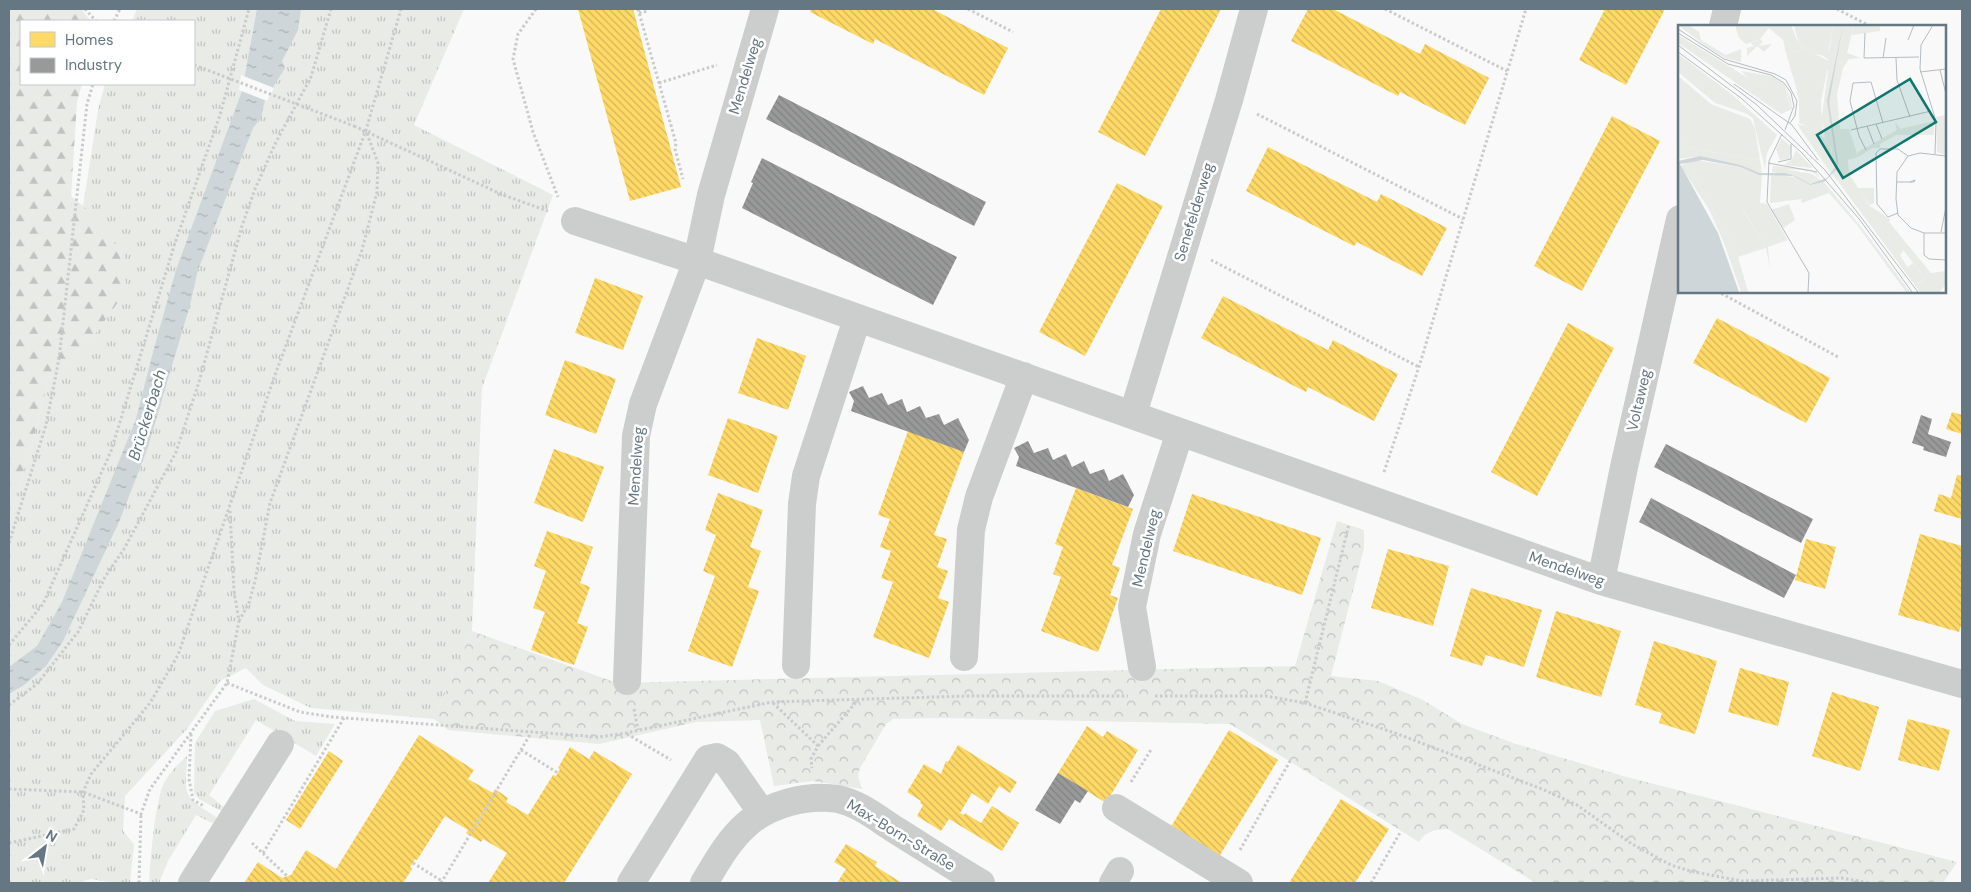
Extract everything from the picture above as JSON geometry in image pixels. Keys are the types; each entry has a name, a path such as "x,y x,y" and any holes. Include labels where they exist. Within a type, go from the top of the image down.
{"street":[{"name":"Mendelweg","path":"627,681 636,436 643,404 697,260 711,196 731,122 765,9"},
{"name":"Senefelderweg","path":"1133,414 1183,245 1230,100 1254,9"},
{"path":"1723,25 1727,9"},
{"name":"Mendelweg","path":"570,220 697,260 857,319 1133,414 1602,581 1962,684"},
{"name":"Voltaweg","path":"1602,581 1624,467 1678,228"},
{"path":"796,665 802,504 806,476 857,319"},
{"path":"964,657 971,530 979,497 1024,376"},
{"name":"Mendelweg","path":"1142,667 1132,607 1147,534 1180,432"},
{"path":"192,883 280,744"},
{"path":"632,883 708,760 717,757 728,763 762,813"},
{"name":"Max-Born-Straße","path":"704,883 724,851 745,825 762,813 788,802 813,797 839,799 862,809 981,883"},
{"path":"1116,808 1232,879"}],"path":[{"path":"85,9 95,20"},
{"path":"9,645 43,604 111,452 175,243 220,115 248,9"},
{"path":"9,704 37,684 78,632 105,577 124,549 176,452 199,382 242,226 255,189 276,142 311,77 331,9"},
{"path":"9,843 74,829 84,810 83,792 90,774 150,703 178,655 275,375 366,130 401,9"},
{"path":"536,9 518,34 513,59 533,132 570,220"},
{"path":"638,9 676,143 675,149 686,193 695,191 711,196"},
{"path":"968,9 1013,32"},
{"path":"1385,9 1507,72"},
{"path":"1305,703 1365,498 1419,367 1526,9"},
{"path":"1837,9 1868,25"},
{"path":"639,14 648,11"},
{"path":"659,83 751,54"},
{"path":"195,65 366,130 503,195 570,220"},
{"path":"9,544 46,425 59,359 87,104 93,85"},
{"path":"1230,100 1463,219"},
{"path":"138,883 141,814 150,789 227,683 239,621 249,603 255,581 270,502 362,250 377,192 378,163 366,130"},
{"path":"1183,245 1419,367"},
{"path":"1719,292 1838,357"},
{"path":"230,508 234,591 239,621"},
{"path":"227,683 300,712 531,733 599,737 772,702 967,696 1134,696"},
{"path":"1153,696 1266,696 1305,703 1395,733 1542,789 1577,805 1632,844 1672,865 1741,882 1842,878 1869,883"},
{"path":"813,797 811,759 818,746 858,700"},
{"path":"772,702 818,746"},
{"path":"263,853 344,717"},
{"path":"413,863 442,882 531,733"},
{"path":"626,733 698,776"},
{"path":"191,734 189,779 194,800 231,822 287,876"},
{"path":"1116,808 1152,748"},
{"path":"521,750 558,773"},
{"path":"1232,879 1290,761"},
{"path":"9,788 83,792 141,814"},
{"path":"1370,883 1401,831"}],"green space":[{"path":"9,9 81,9 90,20 20,20 20,85 82,85 77,102 71,196 91,213 124,256 126,291 90,341 49,375 38,423 9,520"},
{"path":"137,9 464,9 414,125 553,195 482,388 472,631 434,719 311,708 263,685 246,668 220,681 187,729 125,796 123,831 134,844 130,883 115,883 91,879 78,883 9,883 9,520 38,423 49,375 90,341 103,321 91,213 83,207 98,110 105,85 195,85 195,20 132,20"},
{"path":"1337,521 1364,530 1364,548 1331,676 1378,681 1423,700 1462,724 1513,743 1623,776 1957,862 1943,883 1536,883 1448,829 1435,830 1428,833 1419,842 1230,724 941,718 893,719 886,724 860,768 858,776 862,789 813,781 774,786 760,720 696,722 599,744 448,730 434,719 472,631 617,683 1295,666"},
{"path":"254,699 295,721 335,724 316,756 256,720 209,795 225,808 221,811 199,799 194,793 195,743 215,711"},
{"path":"187,756 186,787 188,793 196,804 216,817 217,820 212,823 196,815 168,861 159,883 149,883 150,861 161,791 169,775"}],"water":[{"name":"Brückerbach","path":"257,9 301,9 298,30 282,61 285,68 265,100 261,118 253,128 198,270 190,305 147,450 119,522 63,641 46,666 24,685 9,694 9,667 37,646 62,602 136,419 176,270 242,91"}],"pier":[{"path":"241,75 274,88 267,101 239,90"}],"building: Homes":[{"path":"578,9 633,9 681,187 630,201"},
{"path":"811,9 932,9 1008,48 984,95 875,39 873,44 810,12"},
{"path":"1161,9 1221,9 1145,156 1098,132"},
{"path":"1308,9 1333,9 1420,54 1425,44 1489,78 1465,125 1400,92 1398,96 1291,41"},
{"path":"1605,9 1665,9 1626,85 1579,60"},
{"path":"1612,116 1660,141 1582,291 1534,266"},
{"path":"1268,147 1377,202 1381,194 1447,228 1422,276 1357,242 1354,246 1246,191"},
{"path":"1117,183 1163,206 1085,356 1039,332"},
{"path":"595,278 643,296 623,350 575,333"},
{"path":"1223,296 1328,350 1333,340 1398,374 1374,421 1308,387 1306,392 1201,338"},
{"path":"1717,318 1830,378 1806,423 1693,363"},
{"path":"1568,323 1614,348 1537,496 1491,472"},
{"path":"757,338 806,356 788,410 738,393"},
{"path":"565,360 616,379 596,434 545,415"},
{"path":"1952,412 1962,415 1962,434 1946,429"},
{"path":"728,418 778,436 758,493 708,475"},
{"path":"908,431 964,452 934,535 947,539 937,567 948,571 938,598 949,602 929,658 873,637 893,582 881,578 891,551 880,547 890,519 878,515"},
{"path":"554,449 604,467 583,522 534,503"},
{"path":"1957,475 1962,476 1962,519 1934,511 1939,494 1951,498"},
{"path":"1076,488 1133,509 1112,565 1120,568 1110,595 1118,598 1098,652 1041,631 1061,577 1053,574 1063,547 1055,544"},
{"path":"718,493 763,510 750,547 761,551 748,587 759,591 732,667 688,651 715,576 703,571 716,535 705,530"},
{"path":"1192,494 1321,538 1302,595 1173,551"},
{"path":"547,531 593,547 580,583 590,587 577,623 588,627 574,665 531,650 545,612 533,608 546,571 534,566"},
{"path":"1920,534 1962,546 1962,622 1959,632 1898,615"},
{"path":"1806,539 1836,547 1825,589 1795,580"},
{"path":"1388,549 1449,566 1433,626 1371,608"},
{"path":"1471,588 1542,610 1524,667 1486,655 1482,666 1450,656"},
{"path":"1556,611 1621,631 1601,697 1536,677"},
{"path":"1654,641 1717,661 1695,734 1659,723 1662,713 1635,705"},
{"path":"1740,668 1789,682 1778,726 1728,712"},
{"path":"1832,692 1879,707 1860,771 1812,756"},
{"path":"1908,719 1950,730 1939,771 1898,760"},
{"path":"1087,726 1103,737 1107,731 1138,750 1106,803 1058,773"},
{"path":"1229,730 1278,760 1217,860 1169,830"},
{"path":"419,735 474,770 468,779 493,793 495,789 508,798 506,802 528,815 553,775 556,776 560,769 558,768 570,747 589,759 594,751 632,774 564,883 488,883 507,853 483,839 481,842 466,833 468,830 445,816 417,860 415,859 410,867 412,869 403,883 244,883 258,862 282,878 291,875 306,850 336,869"},
{"path":"958,745 1017,782 1010,793 999,786 988,804 972,793 960,813 964,815 965,813 981,823 992,806 1019,823 1002,851 949,819 941,831 917,816 923,805 920,803 921,801 907,792 924,764 941,774 946,761 948,762"},
{"path":"329,751 343,761 300,829 286,820"},
{"path":"1341,799 1389,829 1355,883 1289,883"},
{"path":"846,844 877,862 875,866 902,883 837,883 846,869 834,862"}],"building: Industry":[{"path":"779,95 986,202 974,226 766,119"},
{"path":"762,158 957,257 933,305 742,208"},
{"path":"863,386 869,398 882,393 888,405 902,399 907,412 920,406 926,418 939,414 944,425 958,418 969,440 964,452 851,411 854,401 849,392"},
{"path":"1921,415 1932,419 1928,434 1951,442 1946,457 1923,450 1924,447 1912,443"},
{"path":"1028,441 1034,453 1048,448 1053,460 1066,454 1072,467 1084,461 1090,474 1104,469 1109,481 1123,474 1134,495 1128,507 1016,466 1019,457 1014,448"},
{"path":"1666,444 1813,519 1801,543 1654,467"},
{"path":"1651,498 1796,575 1784,598 1639,522"},
{"path":"1058,773 1088,791 1080,803 1075,800 1060,824 1035,810"}]}
